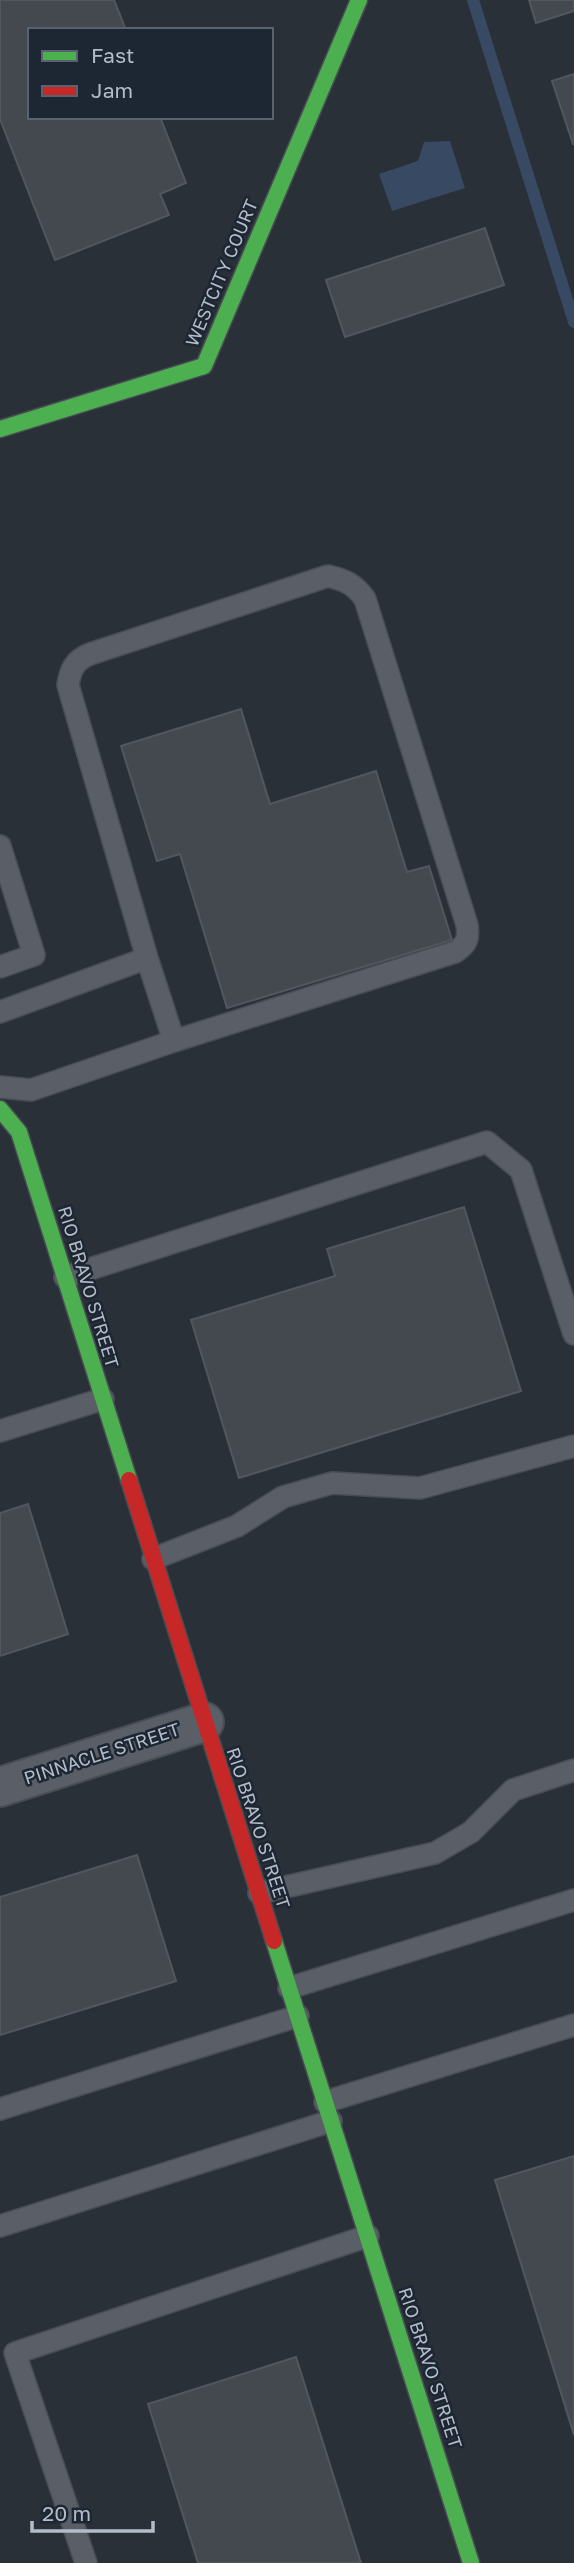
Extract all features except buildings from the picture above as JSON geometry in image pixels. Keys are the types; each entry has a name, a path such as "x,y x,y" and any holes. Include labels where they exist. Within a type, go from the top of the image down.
{"street":[{"name":"WESTCITY COURT","path":"0,429 204,366 359,0"},
{"name":"RIO BRAVO STREET","path":"0,1109 19,1132 471,2563"},
{"name":"PINNACLE STREET","path":"0,1787 204,1722"}],"lane":[{"path":"0,1087 31,1090 173,1041 455,952 464,946 468,937 365,599 356,586 344,579 328,576 90,654 81,658 70,670 68,685 173,1041"},
{"path":"0,846 34,955 0,967"},
{"path":"0,1012 147,958"},
{"path":"65,1277 488,1142 521,1170 574,1334"},
{"path":"0,1431 103,1399"},
{"path":"153,1559 237,1525 283,1497 332,1483 419,1488 574,1446"},
{"path":"259,1893 435,1853 471,1832 513,1790 574,1770"},
{"path":"289,1988 574,1900"},
{"path":"0,2109 298,2016"},
{"path":"0,2226 574,2025"},
{"path":"86,2563 8,2355 368,2236"}],"water":[{"path":"450,141 465,188 392,211 379,174 418,161 424,142"}],"waterway":[{"path":"473,0 574,322"}],"traffic: fast":[{"path":"0,429 204,366 359,0"},
{"path":"0,1109 19,1132 129,1480"},
{"path":"274,1941 471,2563"}],"traffic: jam":[{"path":"129,1480 274,1941"}]}
